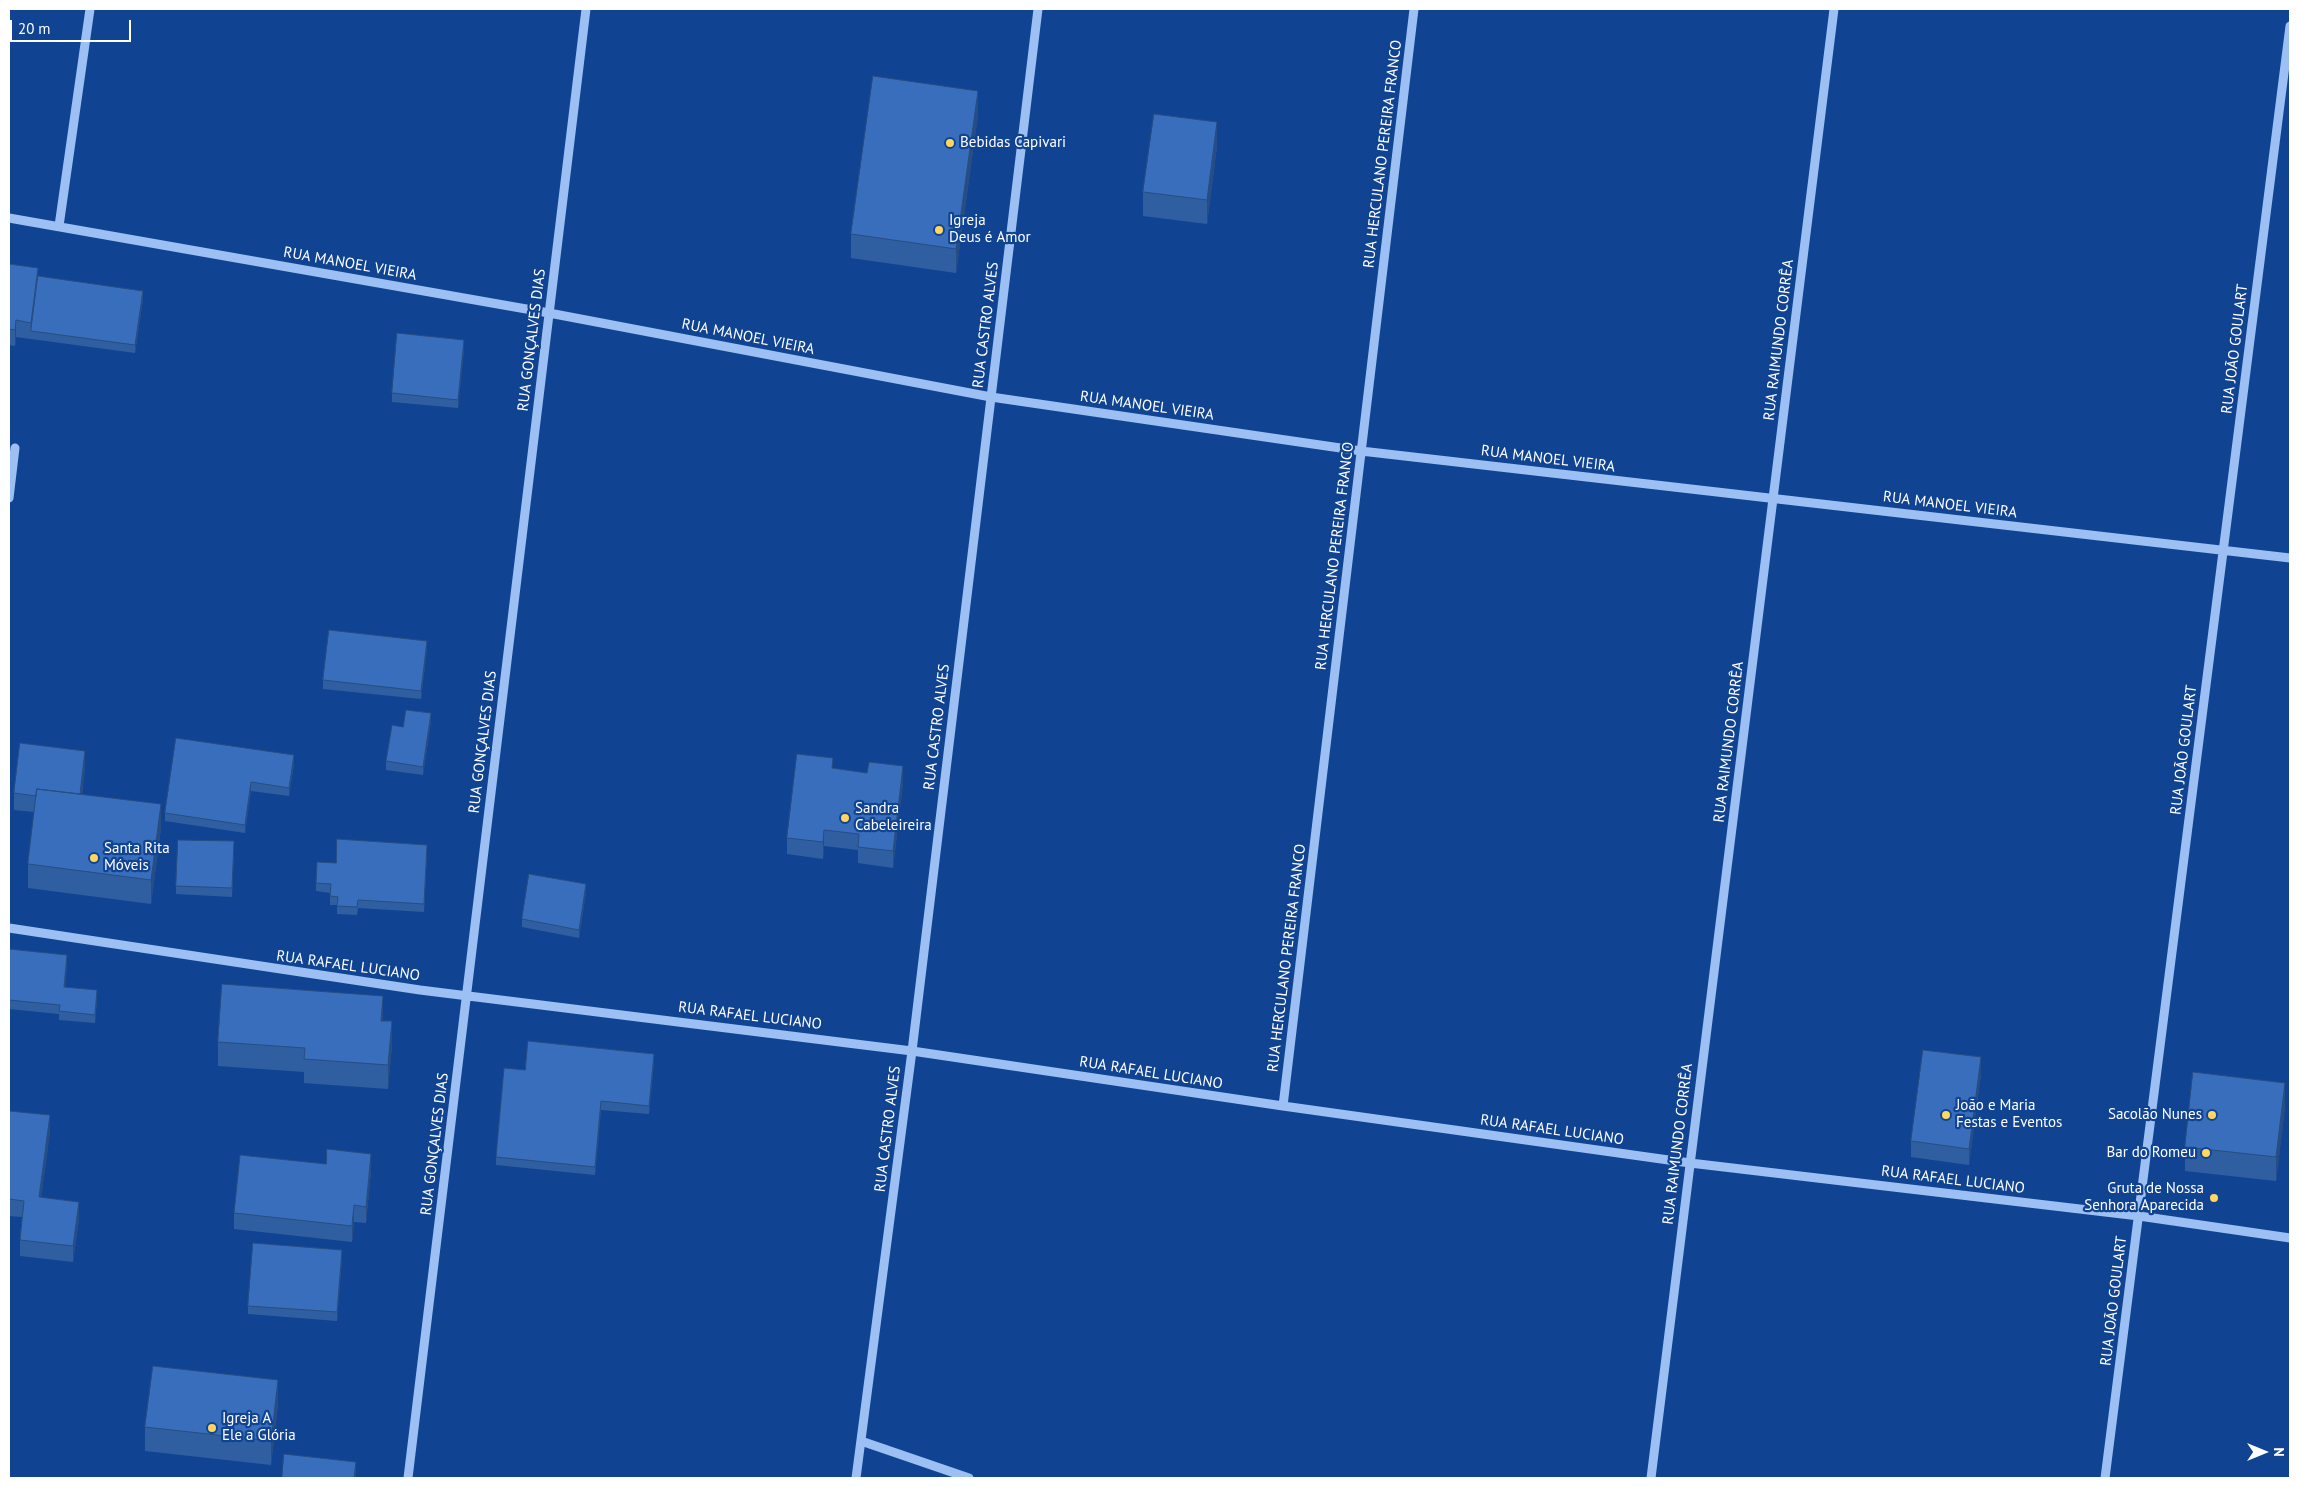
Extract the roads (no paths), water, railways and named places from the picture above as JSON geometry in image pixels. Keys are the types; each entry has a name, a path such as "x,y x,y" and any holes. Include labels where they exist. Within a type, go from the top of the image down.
{"street":[{"path":"59,226 90,9"},
{"name":"RUA GONÇALVES DIAS","path":"408,1478 586,9"},
{"name":"RUA CASTRO ALVES","path":"856,1478 912,1051 1038,9"},
{"name":"RUA HERCULANO PEREIRA FRANCO","path":"1283,1106 1414,9"},
{"name":"RUA RAIMUNDO CORRÊA","path":"1651,1478 1834,9"},
{"name":"RUA JOÃO GOULART","path":"2105,1478 2290,26"},
{"name":"RUA MANOEL VIEIRA","path":"9,218 549,313 991,397 1361,451 2290,558"},
{"path":"9,498 15,448"},
{"name":"RUA RAFAEL LUCIANO","path":"9,928 410,989 912,1051 1283,1106 1690,1163 2139,1216 2290,1238"},
{"path":"861,1441 970,1478"}],"place":[{"name":"Bebidas Capivari","path":"950,143"},
{"name":"Igreja Deus é Amor","path":"939,230"},
{"name":"Sandra Cabeleireira","path":"845,818"},
{"name":"Santa Rita Móveis","path":"94,858"},
{"name":"João e Maria Festas e Eventos","path":"1946,1115"},
{"name":"Sacolão Nunes","path":"2212,1115"},
{"name":"Bar do Romeu","path":"2206,1153"},
{"name":"Gruta de Nossa Senhora Aparecida","path":"2214,1198"},
{"name":"Igreja A Ele a Glória","path":"212,1428"}]}
